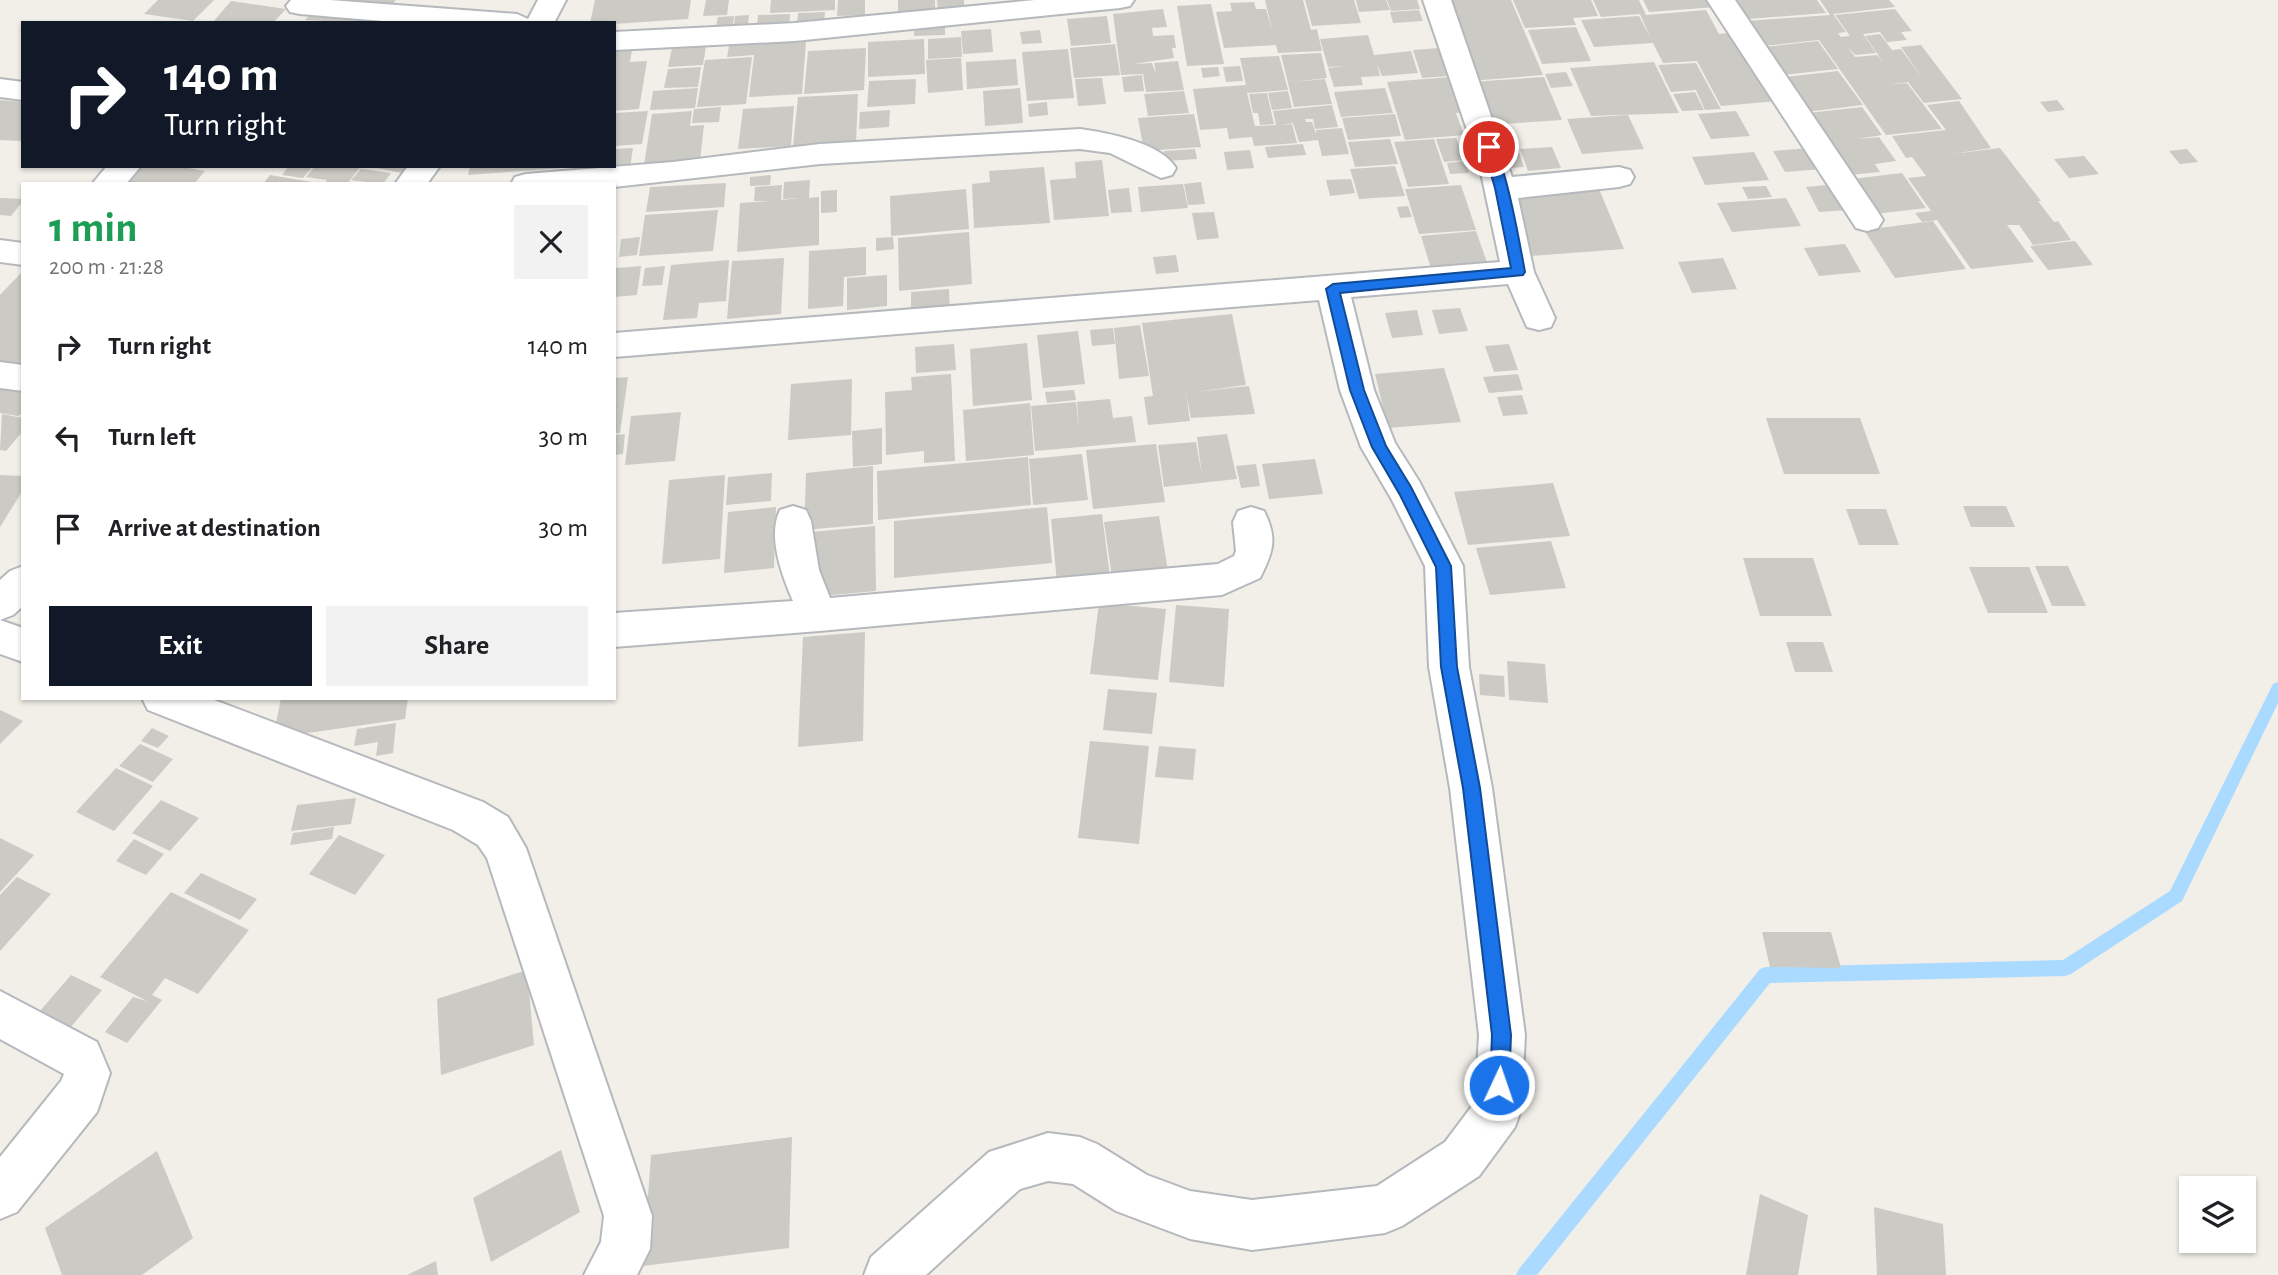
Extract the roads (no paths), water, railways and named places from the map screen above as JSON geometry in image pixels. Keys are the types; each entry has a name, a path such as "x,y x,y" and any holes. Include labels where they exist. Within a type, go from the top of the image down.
{"street":[{"path":"541,21 552,0"},
{"path":"616,41 879,13 1120,0"},
{"path":"1437,0 1502,188 1518,272 1539,318"},
{"path":"1721,0 1867,220"},
{"path":"296,10 483,21"},
{"path":"0,88 21,91"},
{"path":"553,182 673,173 820,154 1080,139 1117,144 1161,168"},
{"path":"109,182 124,168"},
{"path":"412,182 423,168"},
{"path":"1502,188 1619,177"},
{"path":"0,251 21,254"},
{"path":"616,345 1518,272"},
{"path":"889,1275 1006,1169 1048,1157 1080,1161 1133,1194 1190,1215 1251,1225 1385,1209 1462,1159 1498,1110 1502,1035 1471,788 1449,667 1444,566 1380,447 1357,390 1333,289"},
{"path":"0,375 21,378"},
{"path":"793,521 797,563 803,586 819,615"},
{"path":"616,630 819,615 1222,579 1247,567 1255,551 1251,522"},
{"path":"0,637 21,644"},
{"path":"167,700 468,816 493,831 505,848 628,1216 625,1249 615,1273"},
{"path":"0,1014 81,1058 87,1073 80,1095 0,1195"}],"waterway":[{"path":"1525,1275 1766,975 2065,968 2176,896 2278,688"}]}
